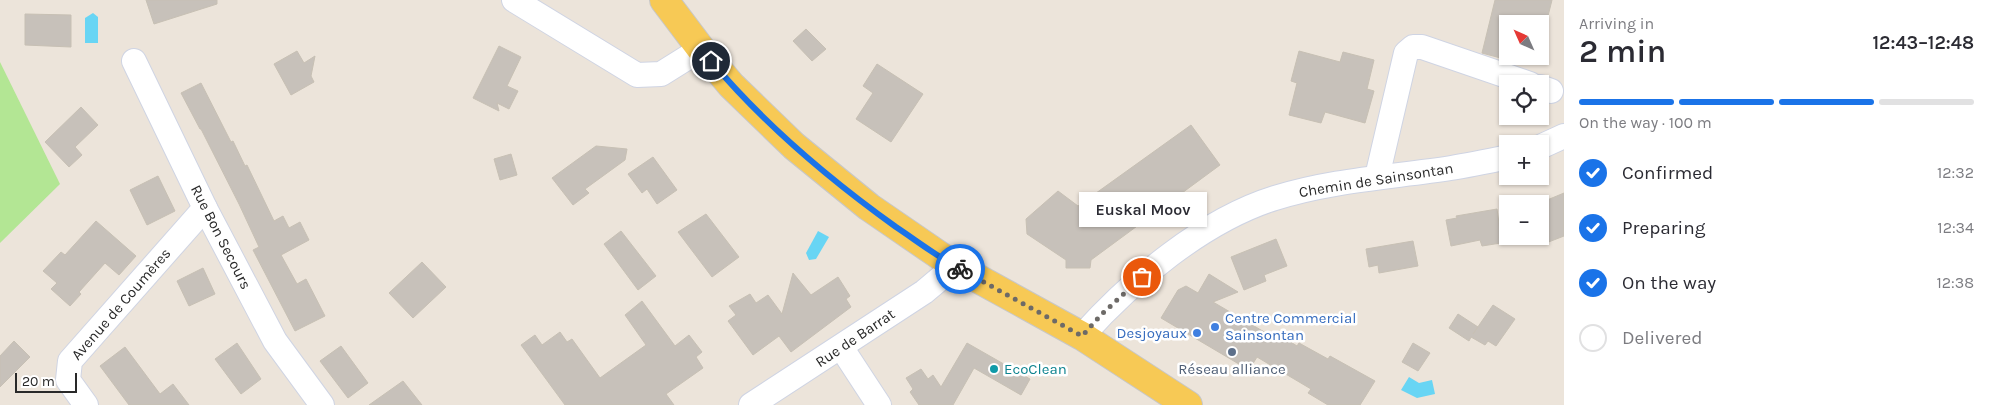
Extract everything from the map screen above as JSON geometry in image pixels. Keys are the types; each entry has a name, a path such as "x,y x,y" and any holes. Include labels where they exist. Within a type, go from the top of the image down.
{"main road":[{"path":"664,0 731,85 794,146 870,207 955,266 1082,336 1188,405"}],"street":[{"path":"514,0 638,75 661,74 701,49"},
{"path":"1377,177 1406,53 1413,48 1422,47 1505,75"},
{"name":"Rue Bon Secours","path":"134,61 205,208 276,341 322,405"},
{"path":"1549,143 1564,136"},
{"name":"Chemin de Sainsontan","path":"1082,336 1102,314 1142,277 1200,234 1239,212 1275,198 1377,177 1451,168 1499,159"},
{"name":"Avenue de Coumères","path":"86,405 68,380 70,361 205,208"},
{"name":"Rue de Barrat","path":"752,405 930,287 955,266"},
{"path":"841,347 879,405"}],"green space":[{"path":"0,62 60,184 0,243"}],"water":[{"path":"93,13 98,17 98,43 85,43 85,18"},
{"path":"818,231 829,237 816,259 809,260 806,253"},
{"path":"1409,377 1419,383 1432,380 1435,394 1417,398 1401,390"}],"building":[{"path":"146,0 217,0 217,4 154,24"},
{"path":"1495,0 1552,0 1548,15 1499,15 1499,58 1482,53"},
{"path":"25,14 71,15 71,47 25,45"},
{"path":"806,29 826,49 812,61 793,41"},
{"path":"499,46 521,57 507,86 518,91 509,109 497,103 499,111 473,98"},
{"path":"297,51 304,63 315,56 311,76 314,82 291,95 274,64"},
{"path":"1299,51 1340,62 1343,52 1374,60 1367,89 1374,91 1365,123 1325,112 1321,123 1289,115 1297,83 1291,81"},
{"path":"877,64 923,94 891,142 856,119 873,93 863,86"},
{"path":"201,83 231,142 233,141 245,166 247,165 274,221 283,216 289,228 300,222 309,240 281,255 297,284 306,279 325,316 295,331 253,250 259,247 239,204 181,93"},
{"path":"81,107 98,125 75,147 82,155 69,167 45,142"},
{"path":"1191,125 1220,165 1091,260 1090,268 1066,268 1066,260 1027,234 1026,219 1058,191 1078,206"},
{"path":"596,146 627,149 625,160 585,189 589,193 573,205 552,178"},
{"path":"511,154 517,175 500,180 494,159"},
{"path":"653,157 677,190 657,204 647,189 642,193 628,174"},
{"path":"158,176 175,211 147,225 130,190"},
{"path":"1564,193 1564,236 1549,242 1549,199"},
{"path":"1497,209 1499,243 1482,246 1480,240 1451,246 1446,220 1457,218 1456,216"},
{"path":"706,214 739,257 712,277 678,232"},
{"path":"96,221 136,256 119,275 105,263 79,292 81,294 70,306 51,289 57,283 43,271 61,252 65,255"},
{"path":"621,231 656,276 638,290 604,244"},
{"path":"1276,239 1287,266 1264,275 1266,281 1244,290 1231,257"},
{"path":"1413,241 1418,266 1379,273 1378,265 1369,267 1366,249"},
{"path":"422,262 446,287 413,318 389,293"},
{"path":"203,268 215,294 189,306 177,281"},
{"path":"793,273 811,295 838,277 850,296 846,299 851,307 791,352 779,336 753,355 728,321 736,315 729,306 750,294 756,303 768,295 782,314"},
{"path":"1209,274 1238,292 1213,302 1278,340 1281,336 1297,346 1299,343 1328,359 1330,356 1375,381 1360,405 1328,405 1308,393 1311,389 1257,357 1249,370 1161,318 1178,290 1186,286 1198,293"},
{"path":"642,301 675,346 689,335 702,352 696,357 703,368 666,394 674,405 565,405 521,345 535,335 542,345 560,332 567,342 572,339 600,378 646,345 625,315"},
{"path":"1493,305 1515,319 1496,346 1488,341 1485,345 1471,337 1469,341 1449,328 1458,314 1478,327"},
{"path":"14,341 30,357 0,387 0,356"},
{"path":"237,343 261,379 241,394 215,359"},
{"path":"967,343 1030,379 1021,395 974,368 953,405 919,405 910,392 913,389 906,378 921,369 928,379 933,375 941,387"},
{"path":"1413,343 1430,353 1418,371 1402,362"},
{"path":"341,346 368,383 348,398 320,361"},
{"path":"125,347 160,394 173,384 189,405 129,405 100,366"},
{"path":"403,381 422,405 369,405"}],"way so far":[{"path":"960,269 1082,336 1102,314 1142,277"}],"place":[{"name":"Euskal Moov","path":"1142,277"},
{"name":"Centre Commercial Sainsontan","path":"1215,327"},
{"name":"Desjoyaux","path":"1197,333"},
{"name":"Réseau alliance","path":"1232,352"},
{"name":"EcoClean","path":"994,369"}],"route":[{"path":"711,61 731,85 794,146 870,207 915,240 960,269"}]}
